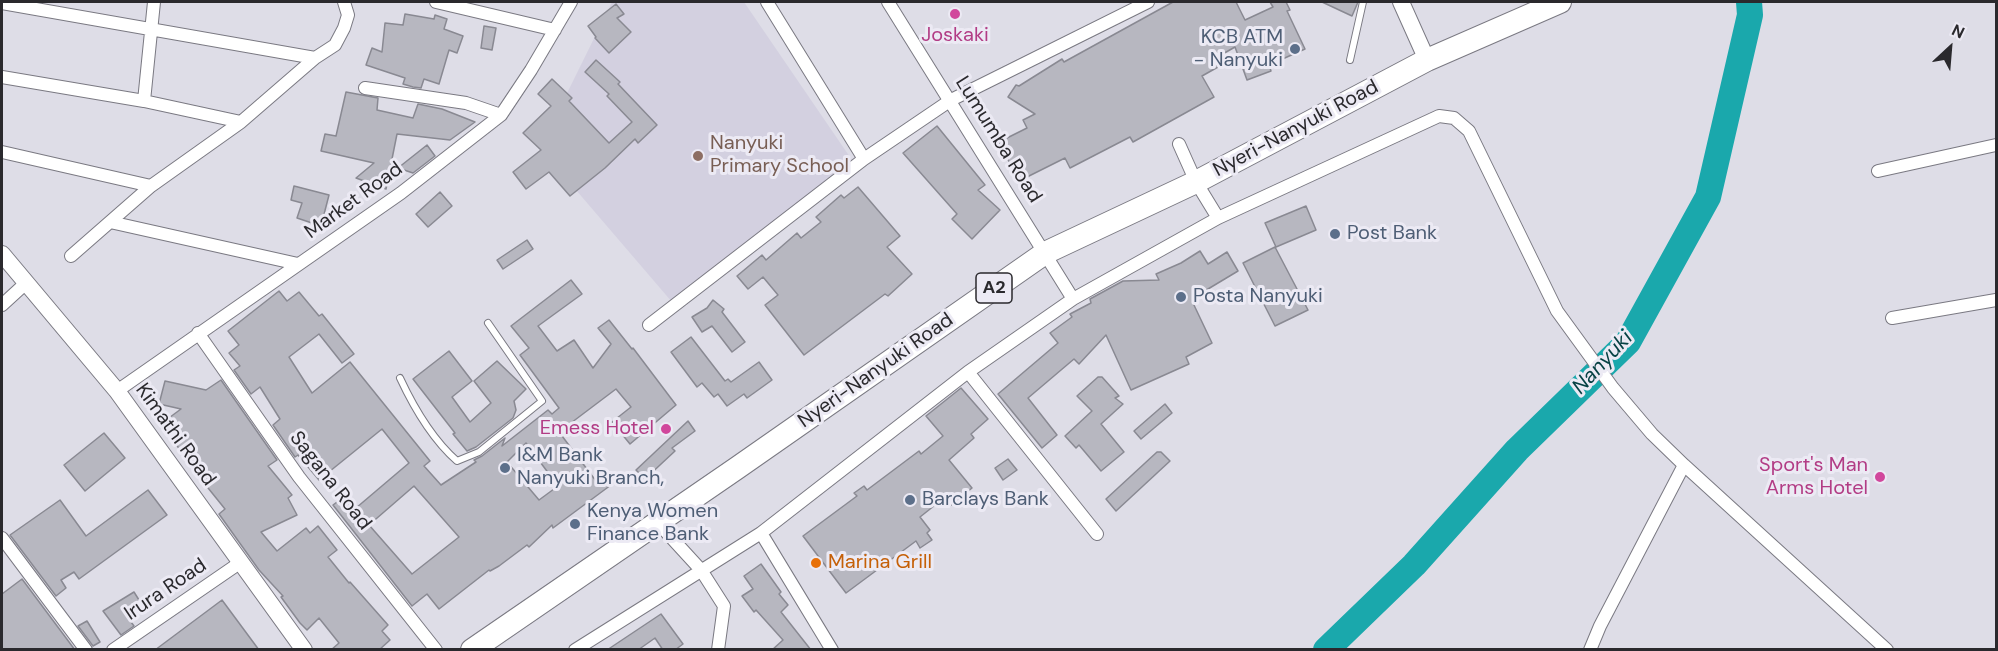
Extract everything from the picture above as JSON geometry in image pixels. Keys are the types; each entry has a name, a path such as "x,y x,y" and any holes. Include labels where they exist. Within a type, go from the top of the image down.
{"highway":[{"name":"Nyeri-Nanyuki Road","path":"472,650 1045,253 1196,182 1427,60 1560,2"}],"street":[{"path":"144,101 154,2"},
{"path":"71,256 152,186 241,122 315,58 335,45 348,15 344,2"},
{"path":"436,2 555,30"},
{"name":"Market Road","path":"117,391 401,193 501,115 571,2"},
{"path":"767,2 864,159"},
{"name":"Lumumba Road","path":"888,2 1073,299"},
{"path":"649,325 864,159 951,100 1148,2"},
{"path":"1401,2 1427,60"},
{"path":"2,3 315,58"},
{"path":"2,77 144,101 241,122"},
{"path":"365,88 466,103 501,115"},
{"path":"575,650 761,533 968,372 1073,299 1218,218 1439,116 1454,118 1469,131 1557,311 1613,388 1652,435 1887,650"},
{"path":"1179,144 1196,182 1218,218"},
{"path":"1878,171 1996,145"},
{"path":"2,152 152,186"},
{"path":"110,222 298,264"},
{"name":"Kimathi Road","path":"2,254 117,391 304,650"},
{"path":"2,305 26,283"},
{"path":"1892,318 1996,300"},
{"name":"Sagana Road","path":"198,333 299,477 436,650"},
{"path":"968,372 1096,534"},
{"path":"1590,650 1600,626 1684,465"},
{"path":"657,522 701,570 724,606 718,650"},
{"path":"761,533 832,650"},
{"path":"2,538 86,650"},
{"name":"Irura Road","path":"113,650 241,562"}],"lane":[{"path":"1350,60 1363,2"},
{"path":"400,378 412,403 445,451 457,461 478,452 542,401 488,323"}],"shaded area":[{"name":"Nanyuki Primary School","path":"612,2 744,2 854,163 672,302 540,148"}],"building":[{"path":"1173,2 1236,2 1245,20 1273,7 1270,2 1286,2 1290,10 1287,11 1305,49 1269,65 1271,71 1247,80 1235,47 1214,59 1218,67 1202,76 1214,97 1133,142 1130,137 1070,168 1065,158 1019,181 999,142 1027,128 1023,120 1035,114 1008,97 1016,85 1019,86 1062,59 1064,62"},
{"path":"1322,2 1358,2 1352,16"},
{"path":"616,4 624,14 617,18 631,32 609,53 595,38 588,26"},
{"path":"405,14 434,19 435,15 447,19 444,29 463,36 457,53 449,50 439,84 424,79 421,88 413,87 403,84 405,78 366,65 372,48 382,52 385,23 403,25"},
{"path":"484,26 496,28 492,50 481,48"},
{"path":"596,60 620,82 618,84 657,125 638,143 635,139 605,168 570,196 549,172 526,189 513,172 541,150 523,133 551,106 538,94 552,79 572,98 569,101 609,143 632,122 607,96 609,94 585,72"},
{"path":"346,92 378,98 377,110 413,118 418,104 442,109 475,122 450,140 397,134 386,189 356,178 374,163 321,151 325,134 336,136"},
{"path":"937,126 985,185 978,190 1000,210 972,239 952,219 957,214 903,153"},
{"path":"427,145 435,156 413,173 398,168"},
{"path":"294,186 329,195 321,226 297,218 302,203 291,200"},
{"path":"858,187 900,236 887,247 912,274 888,296 885,294 804,355 765,305 778,295 763,277 748,289 737,276 762,255 766,260 797,233 801,238 821,222 816,217 841,195 844,198"},
{"path":"440,192 452,206 428,227 416,214"},
{"path":"1306,206 1316,230 1276,247 1265,223"},
{"path":"527,240 533,249 503,269 497,260"},
{"path":"1275,247 1308,310 1275,326 1243,263"},
{"path":"1200,251 1208,264 1227,252 1238,271 1193,298 1195,303 1193,303 1212,343 1186,357 1189,364 1131,390 1106,335 1079,364 1074,359 1028,398 1057,435 1042,448 998,394 1058,343 1050,333 1072,317 1070,314 1091,303 1090,299 1123,281 1159,280 1156,274 1181,263"},
{"path":"571,280 582,294 538,326 557,351 574,340 593,368 611,344 598,328 609,320 676,405 630,444 612,422 631,407 616,389 559,432 596,481 609,473 615,482 553,528 552,525 529,547 527,545 499,566 489,570 439,609 427,594 412,606 333,505 345,496 356,508 409,463 382,429 319,480 298,455 295,457 273,425 280,419 260,387 251,394 234,370 240,366 229,353 239,345 228,331 279,291 287,301 299,292 319,316 322,314 354,354 342,363 319,334 289,357 312,393 350,362 430,461 424,466 441,485 476,462 474,460 505,438 502,446 548,410 552,414 559,408 520,355 529,348 511,326","holes":["526,443 558,486 539,500 507,462","414,486 459,537 412,574 369,525"]},
{"path":"713,300 724,309 722,312 745,342 732,352 712,326 702,332 692,317 707,308"},
{"path":"691,337 725,381 728,379 731,382 759,362 772,380 747,398 744,394 727,406 718,394 714,397 702,383 697,387 671,352"},
{"path":"449,351 472,381 452,397 470,422 491,403 474,381 497,361 526,389 514,401 516,410 513,418 476,447 467,451 413,379"},
{"path":"1098,377 1102,377 1119,396 1115,398 1123,404 1101,424 1124,452 1101,471 1079,445 1076,448 1065,436 1092,411 1077,396"},
{"path":"221,380 277,460 268,466 292,495 288,498 297,515 261,532 277,551 306,528 310,533 318,526 337,550 328,557 388,625 382,631 390,640 379,650 331,650 339,643 319,618 307,630 300,623 281,597 283,596 259,570 219,514 225,509 200,478 201,476 162,423 181,409 159,404 165,381 206,390"},
{"path":"961,388 988,419 971,434 974,438 949,460 972,488 950,506 944,498 920,517 930,530 927,533 932,540 920,548 916,541 846,593 803,536 857,496 854,493 864,486 867,490 919,451 921,454 943,436 926,416"},
{"path":"1165,404 1172,413 1141,439 1134,431"},
{"path":"688,421 695,431 672,448 675,451 645,479 636,470"},
{"path":"104,433 125,458 85,491 64,465"},
{"path":"1157,452 1161,452 1170,461 1116,511 1106,499"},
{"path":"1008,459 1017,470 1003,480 995,468"},
{"path":"148,490 167,515 79,579 74,572 61,580 66,588 56,596 10,535 60,500 86,536"},
{"path":"761,564 788,605 781,612 811,650 772,650 783,640 756,610 754,612 742,596 753,589 744,576"},
{"path":"22,579 75,650 2,650 2,594"},
{"path":"134,592 144,608 128,618 134,626 121,635 103,611"},
{"path":"222,600 259,650 155,650"},
{"path":"661,614 683,644 675,650 663,650 655,638 638,650 607,650"},
{"path":"87,621 100,642 93,646 78,626"}],"waterway":[{"name":"Nanyuki","path":"1326,650 1414,565 1517,450 1628,342 1708,197 1750,15 1749,2"}],"place":[{"name":"Joskaki","path":"955,14"},
{"name":"KCB ATM - Nanyuki","path":"1295,49"},
{"name":"Nanyuki Primary School","path":"698,156"},
{"name":"Post Bank","path":"1335,234"},
{"name":"Posta Nanyuki","path":"1181,297"},
{"name":"Emess Hotel","path":"666,429"},
{"name":"I&M Bank Nanyuki Branch,","path":"505,468"},
{"name":"Sport's Man Arms Hotel","path":"1880,477"},
{"name":"Barclays Bank","path":"910,500"},
{"name":"Kenya Women Finance Bank","path":"575,524"},
{"name":"Marina Grill","path":"816,563"}]}
